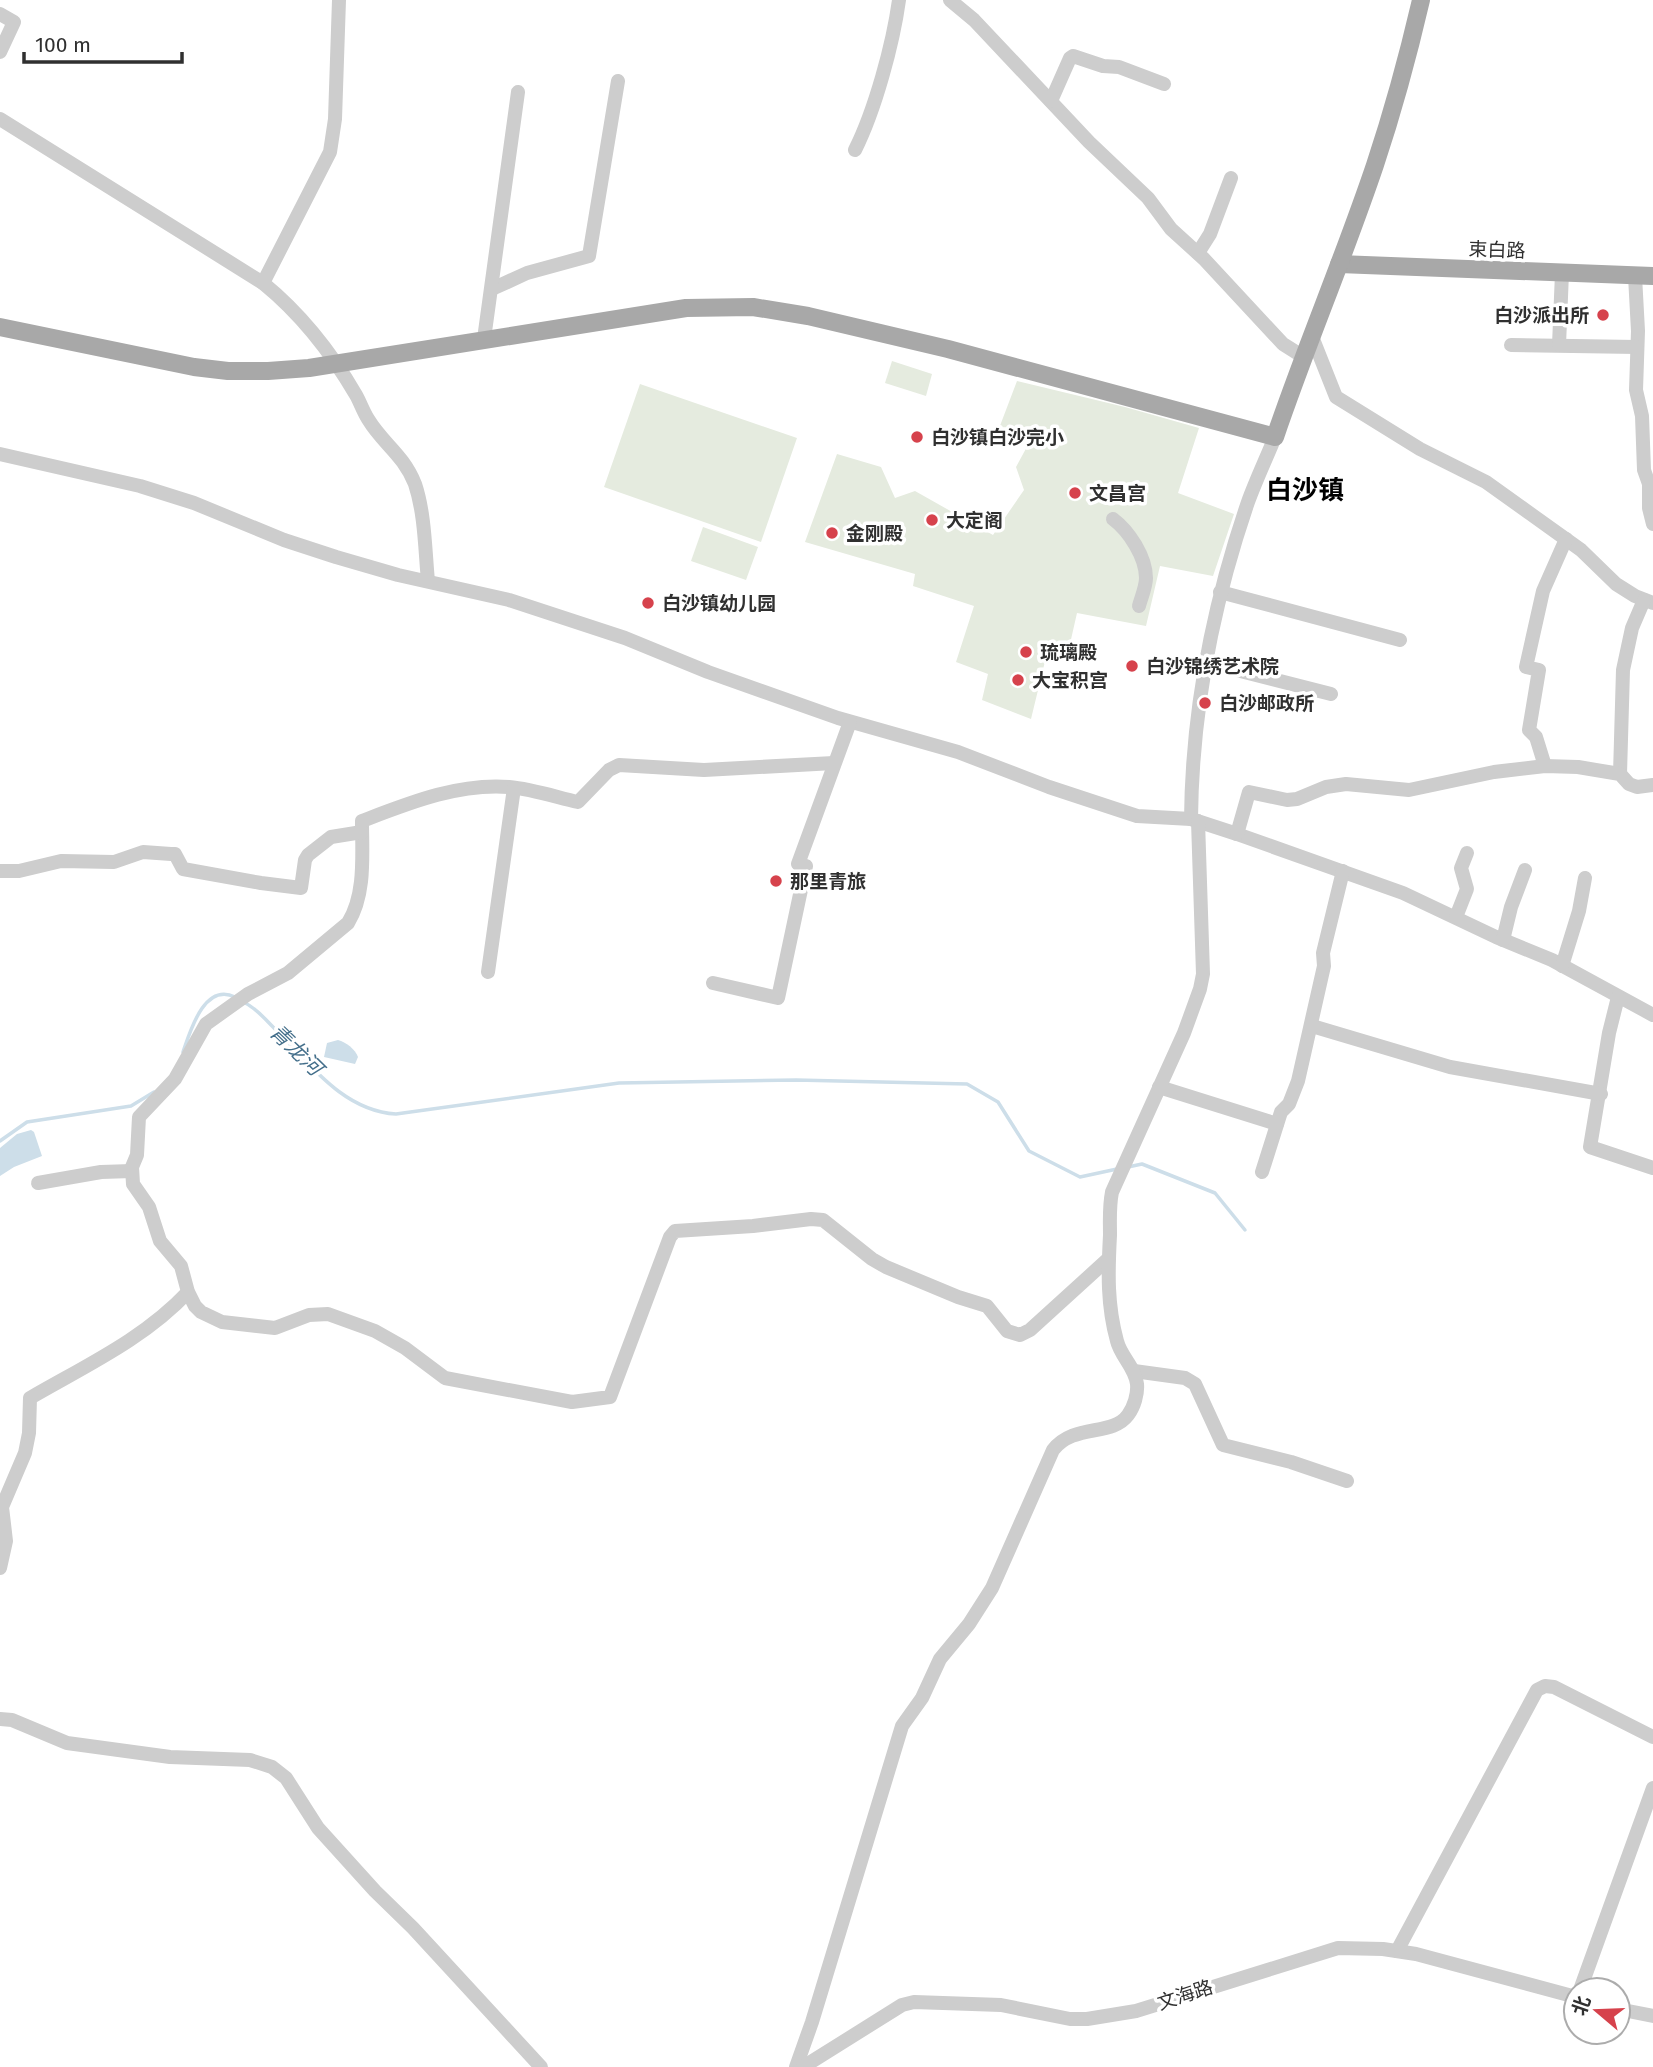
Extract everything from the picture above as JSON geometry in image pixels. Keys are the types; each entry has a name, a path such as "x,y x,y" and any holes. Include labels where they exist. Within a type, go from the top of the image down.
{"main road":[{"path":"0,327 194,367 228,371 268,371 336,364 686,308 753,307 808,316 948,349 1275,437 1302,356 1339,264 1387,127 1421,0"},
{"name":"束白路","path":"1339,264 1644,276"}],"street":[{"path":"263,283 330,152 335,119 339,0"},
{"path":"855,150 867,121 891,42 898,0"},
{"path":"950,0 974,20 1147,198 1171,229 1198,253 1283,344 1302,356"},
{"path":"0,14 14,22 0,52"},
{"path":"1051,101 1073,56 1104,66 1119,67 1164,84"},
{"path":"492,289 527,273 589,256 618,81"},
{"path":"484,339 519,92"},
{"path":"0,119 263,283 304,321 336,364 369,420 410,472 419,498 428,580"},
{"path":"1198,253 1210,234 1231,178"},
{"path":"1559,345 1562,273"},
{"path":"1644,276 1636,390 1642,416 1644,470 1649,484 1648,508 1653,524"},
{"path":"1311,334 1336,397 1420,450 1486,482 1566,539 1616,584 1649,601 1632,628 1623,670 1620,774"},
{"path":"1511,345 1637,347"},
{"path":"796,2067 902,1726 922,1698 940,1659 969,1624 992,1588 1053,1450 1072,1434 1116,1425 1123,1421 1136,1397 1138,1385 1134,1371 1118,1345 1109,1303 1109,1207 1112,1192 1184,1033 1200,989 1203,974 1195,820 1196,734 1206,662 1220,592 1256,484 1275,437"},
{"path":"0,454 149,488 194,503 284,540 398,575 509,600 625,638 850,722 958,752 1049,787 1137,816 1195,820 1237,834 1403,892 1562,966 1653,1015"},
{"path":"1113,519 1138,550 1145,570 1146,580 1139,606"},
{"path":"1545,766 1536,737 1529,730 1539,670 1526,667 1543,592 1566,539"},
{"path":"1220,592 1400,640"},
{"path":"1206,662 1331,694"},
{"path":"713,983 778,998 806,866 798,864 850,722"},
{"path":"834,763 704,770 619,765 609,770 578,802 514,788 480,788 424,797 362,821 359,894 348,923 288,973 248,994 200,1030 175,1079 141,1114 137,1155 132,1171 133,1184 149,1207 160,1241 183,1270 188,1292 201,1312 222,1322 275,1328 313,1314 328,1314 374,1331 405,1348 445,1378 580,1402 610,1397 670,1237 675,1231 823,1220 872,1259 958,1297 988,1306 1007,1331 1020,1335 1030,1330 1107,1260"},
{"path":"1237,834 1249,792 1287,800 1297,799 1326,787 1346,784 1409,790 1494,772 1545,766 1578,767 1620,774 1629,784 1637,787 1653,785"},
{"path":"488,972 514,788"},
{"path":"0,871 19,871 61,861 114,862 143,852 172,853 183,869 300,888 308,855 331,837 362,832"},
{"path":"1455,917 1466,889 1461,869 1466,853"},
{"path":"1503,940 1511,907 1525,870"},
{"path":"1262,1172 1281,1111 1289,1104 1294,1093 1312,1026 1324,966 1323,953 1343,871"},
{"path":"1562,966 1579,911 1585,878"},
{"path":"1618,997 1590,1147 1653,1168"},
{"path":"1312,1026 1450,1067 1601,1094"},
{"path":"1159,1087 1277,1124"},
{"path":"37,1183 101,1172 132,1171"},
{"path":"0,1569 6,1541 2,1507 25,1453 29,1433 30,1398 157,1322 188,1292"},
{"path":"1134,1371 1185,1378 1195,1384 1223,1445 1291,1462 1347,1482"},
{"path":"1397,1951 1537,1690 1545,1686 1554,1687 1653,1737"},
{"path":"0,1718 12,1720 67,1743 170,1757 250,1760 272,1767 286,1779 317,1828 541,2067"},
{"path":"1585,1976 1653,1788"},
{"name":"文海路","path":"803,2067 902,2005 914,2002 1001,2006 1070,2019 1087,2019 1136,2011 1338,1948 1397,1951 1562,1993"},
{"path":"1632,2012 1653,2016"}],"shaded area":[{"path":"892,361 932,374 926,396 885,383"},
{"path":"1017,381 1199,428 1178,493 1234,514 1213,576 1160,566 1146,626 1077,613 1067,657 1047,653 1031,719 982,700 988,674 956,662 974,606 913,586 915,574 805,542 837,454 881,467 895,498 915,491 993,535 1024,490 1016,467 1029,443 998,431"},
{"path":"640,384 797,438 761,542 604,487"},
{"path":"703,527 758,547 746,580 691,561"}],"water":[{"path":"338,1040 355,1051 358,1057 355,1064 324,1057 327,1043"},
{"path":"31,1130 42,1156 14,1167 0,1176 0,1148 17,1134"}],"waterway":[{"name":"青龙河","path":"183,1052 194,1022 207,1003 215,996 224,994 235,997"},
{"path":"245,1003 260,1014 328,1083 343,1095 377,1111 396,1114 619,1083 796,1080 967,1084 998,1102 1029,1151 1080,1177 1117,1169"},
{"name":"青龙河","path":"0,1141 27,1122 131,1106 154,1092"},
{"path":"1128,1167 1142,1164 1215,1193 1245,1230"}],"place":[{"name":"白沙派出所","path":"1603,315"},
{"name":"白沙镇白沙完小","path":"917,437"},
{"name":"文昌宫","path":"1075,493"},
{"name":"大定阁","path":"932,520"},
{"name":"金刚殿","path":"832,533"},
{"name":"白沙镇幼儿园","path":"648,603"},
{"name":"琉璃殿","path":"1026,652"},
{"name":"白沙锦绣艺术院","path":"1132,666"},
{"name":"大宝积宫","path":"1018,680"},
{"name":"白沙邮政所","path":"1205,703"},
{"name":"那里青旅","path":"776,881"}],"district":[{"name":"白沙镇","path":"1305,490"}]}
